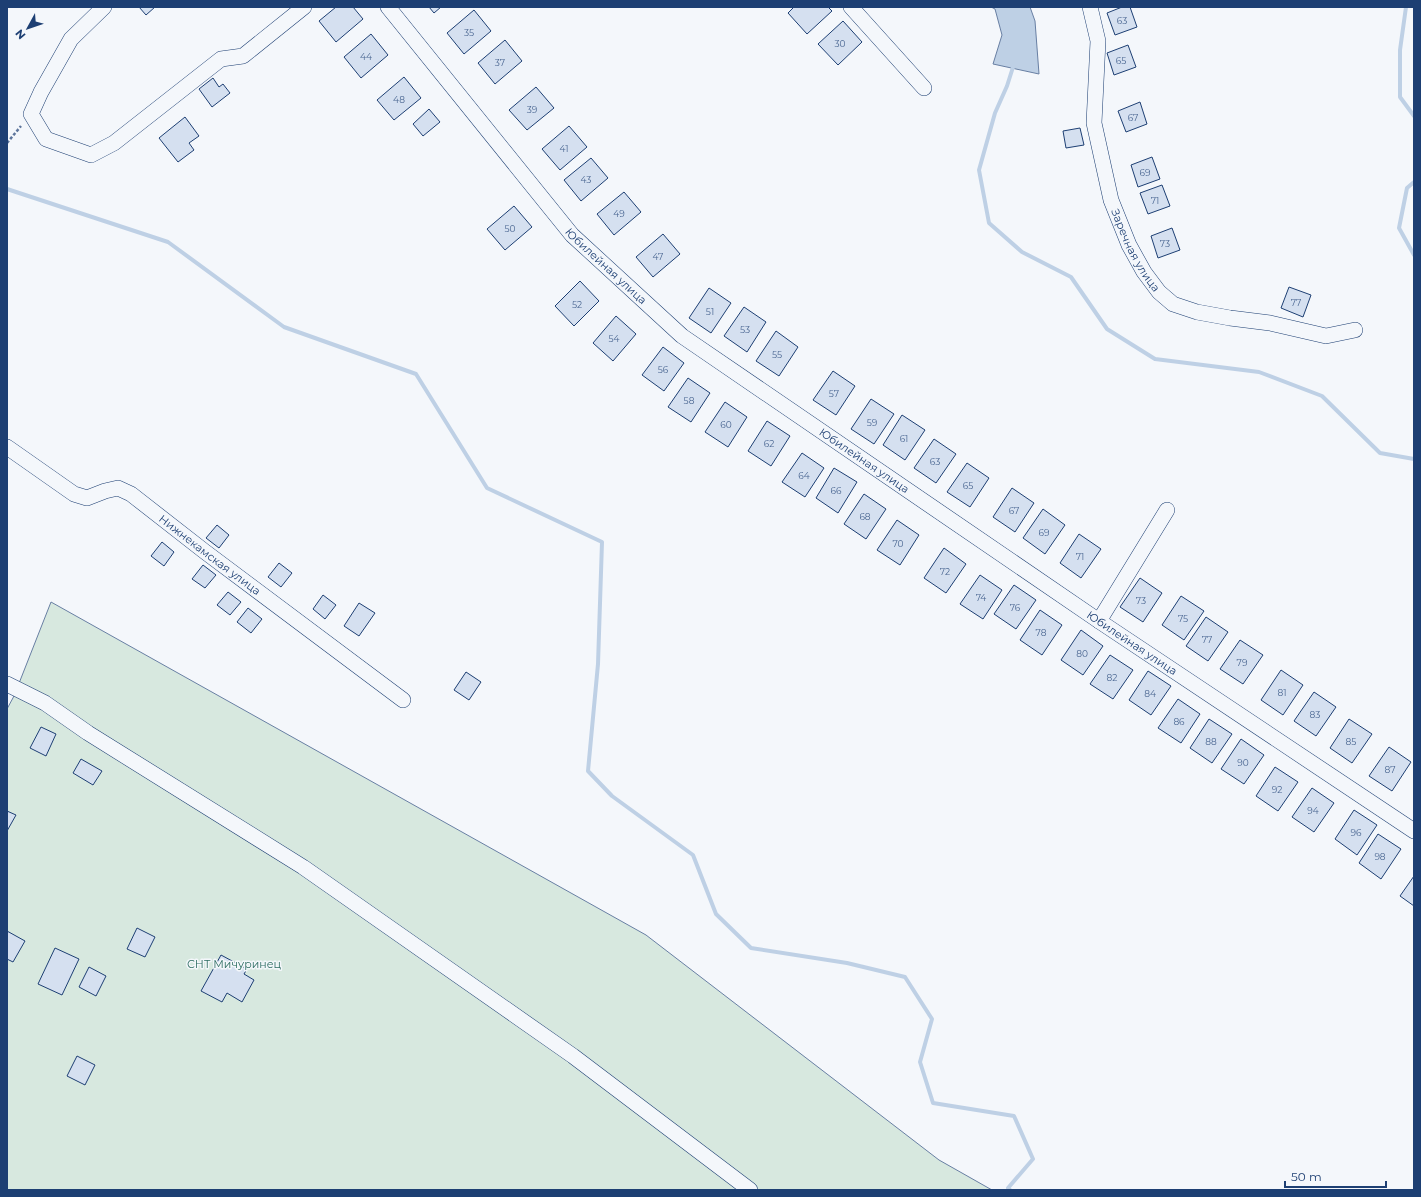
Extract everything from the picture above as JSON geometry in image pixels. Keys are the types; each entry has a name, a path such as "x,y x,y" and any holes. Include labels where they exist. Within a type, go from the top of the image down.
{"street":[{"path":"104,7 71,39 41,92 31,114 46,138 91,154 114,143 221,59 243,56 304,7"},
{"name":"Юбилейная улица","path":"388,7 572,235 682,336 1099,621 1414,831"},
{"path":"851,7 924,88"},
{"name":"Заречная улица","path":"1090,7 1098,40 1094,123 1111,200 1129,245 1144,272 1159,292 1173,304 1197,312 1270,323 1326,336 1354,330"},
{"name":"Нижнекамская улица","path":"7,447 74,494 87,498 118,488 131,494 204,551 403,700"},
{"path":"1099,621 1168,510"},
{"path":"7,684 45,703 88,733 303,867 573,1056 750,1190"}],"path":[{"path":"7,143 31,114"}],"green space":[{"name":"СНТ Мичуринец","path":"51,602 646,935 939,1160 992,1190 7,1190 7,709 14,696"}],"water":[{"path":"991,7 1030,7 1035,21 1039,74 993,64 1002,35 995,9"}],"building":[{"path":"139,7 155,7 146,15"},
{"path":"336,7 353,7 363,19 336,42 319,21"},
{"path":"429,7 441,7 434,13"},
{"path":"794,7 828,7 832,11 807,34 788,13"},
{"path":"1122,7 1130,7 1137,27 1115,35 1107,13"},
{"path":"474,10 491,31 464,54 447,33"},
{"path":"843,21 862,42 838,65 818,44"},
{"path":"371,34 388,55 361,78 344,57"},
{"path":"505,40 522,61 495,84 478,63"},
{"path":"1128,45 1136,67 1114,75 1107,53"},
{"path":"404,77 421,98 394,120 377,100"},
{"path":"213,78 219,87 223,84 230,93 212,107 199,89"},
{"path":"536,87 554,108 527,130 509,110"},
{"path":"1140,102 1147,124 1126,132 1118,111"},
{"path":"429,109 440,122 423,136 413,124"},
{"path":"185,117 199,136 189,143 194,150 178,162 159,138"},
{"path":"569,126 587,147 560,170 542,149"},
{"path":"1080,128 1084,145 1066,148 1063,131"},
{"path":"1152,157 1160,179 1138,187 1131,165"},
{"path":"591,158 608,178 581,201 564,180"},
{"path":"1162,185 1170,206 1148,214 1140,193"},
{"path":"624,192 641,212 614,235 597,214"},
{"path":"514,206 532,227 505,250 487,229"},
{"path":"1172,228 1180,250 1158,258 1151,236"},
{"path":"663,234 680,254 653,277 636,257"},
{"path":"580,281 599,301 574,326 555,306"},
{"path":"1289,287 1311,295 1303,317 1281,308"},
{"path":"709,288 731,303 711,333 689,318"},
{"path":"744,307 766,322 747,352 724,336"},
{"path":"616,316 636,334 613,361 593,343"},
{"path":"776,331 798,347 779,376 756,361"},
{"path":"663,347 684,363 664,391 642,375"},
{"path":"833,371 855,386 836,415 813,400"},
{"path":"688,378 710,393 691,422 668,407"},
{"path":"871,399 894,414 874,444 851,429"},
{"path":"725,402 747,417 728,447 705,432"},
{"path":"902,415 925,430 905,460 883,445"},
{"path":"767,421 790,436 771,466 748,451"},
{"path":"934,439 956,454 936,483 914,468"},
{"path":"802,453 824,468 805,497 782,482"},
{"path":"967,463 989,478 970,507 947,492"},
{"path":"834,468 857,482 838,513 816,498"},
{"path":"1012,488 1034,503 1015,532 993,517"},
{"path":"864,494 886,509 866,539 844,524"},
{"path":"1043,509 1065,525 1045,554 1023,538"},
{"path":"897,520 919,535 900,565 877,550"},
{"path":"217,525 229,535 219,548 206,538"},
{"path":"1079,534 1101,549 1081,578 1060,563"},
{"path":"162,542 174,552 164,566 151,556"},
{"path":"944,548 966,564 946,593 924,578"},
{"path":"279,563 292,573 281,587 268,577"},
{"path":"203,565 216,575 205,588 192,579"},
{"path":"980,575 1002,590 983,619 960,604"},
{"path":"1140,578 1162,593 1143,622 1120,607"},
{"path":"1014,585 1036,600 1016,629 994,614"},
{"path":"228,592 241,602 230,615 217,605"},
{"path":"323,595 336,605 325,619 313,609"},
{"path":"1181,596 1204,611 1184,640 1162,625"},
{"path":"359,603 375,613 359,636 344,626"},
{"path":"248,608 262,619 251,633 237,622"},
{"path":"1040,610 1062,625 1042,655 1020,640"},
{"path":"1206,617 1228,632 1208,661 1186,646"},
{"path":"1081,630 1103,646 1083,675 1061,660"},
{"path":"1240,640 1263,655 1243,684 1220,669"},
{"path":"1110,655 1133,670 1113,699 1090,684"},
{"path":"1281,670 1303,685 1283,715 1261,700"},
{"path":"1148,671 1171,686 1151,715 1129,700"},
{"path":"466,672 481,682 469,700 454,690"},
{"path":"1314,692 1336,707 1316,736 1294,721"},
{"path":"1178,699 1200,714 1181,743 1158,728"},
{"path":"1209,719 1232,734 1212,763 1190,748"},
{"path":"1349,719 1372,734 1352,763 1330,748"},
{"path":"41,727 56,734 46,756 30,748"},
{"path":"1241,739 1264,755 1244,784 1221,769"},
{"path":"1389,747 1411,762 1392,791 1369,776"},
{"path":"81,759 102,771 93,785 73,773"},
{"path":"1275,767 1298,782 1278,811 1256,796"},
{"path":"1312,788 1334,803 1314,832 1292,817"},
{"path":"1354,810 1377,825 1357,855 1335,839"},
{"path":"7,811 16,815 7,831"},
{"path":"1378,834 1401,849 1381,879 1359,863"},
{"path":"1414,876 1414,906 1400,896"},
{"path":"137,928 155,937 145,957 127,949"},
{"path":"7,931 25,941 13,962 7,959"},
{"path":"55,948 79,959 62,995 38,984"},
{"path":"221,955 247,969 244,974 254,980 242,1002 227,993 222,1002 201,991"},
{"path":"89,967 106,976 96,996 79,987"},
{"path":"77,1056 95,1065 85,1085 67,1076"}],"waterway":[{"path":"1406,7 1400,50 1400,97 1414,116"},
{"path":"1014,64 1007,86 995,113 979,170 989,223 1022,252 1071,277 1107,329 1155,359 1259,372 1322,396 1380,453 1414,459"},
{"path":"1414,182 1407,188 1399,228 1414,255"},
{"path":"7,189 168,242 284,327 416,374 487,488 602,542 598,664 588,771 612,796 693,855 716,914 751,948 847,963 905,977 932,1019 920,1062 933,1103 1014,1116 1033,1159 1008,1188 1010,1190"}]}
